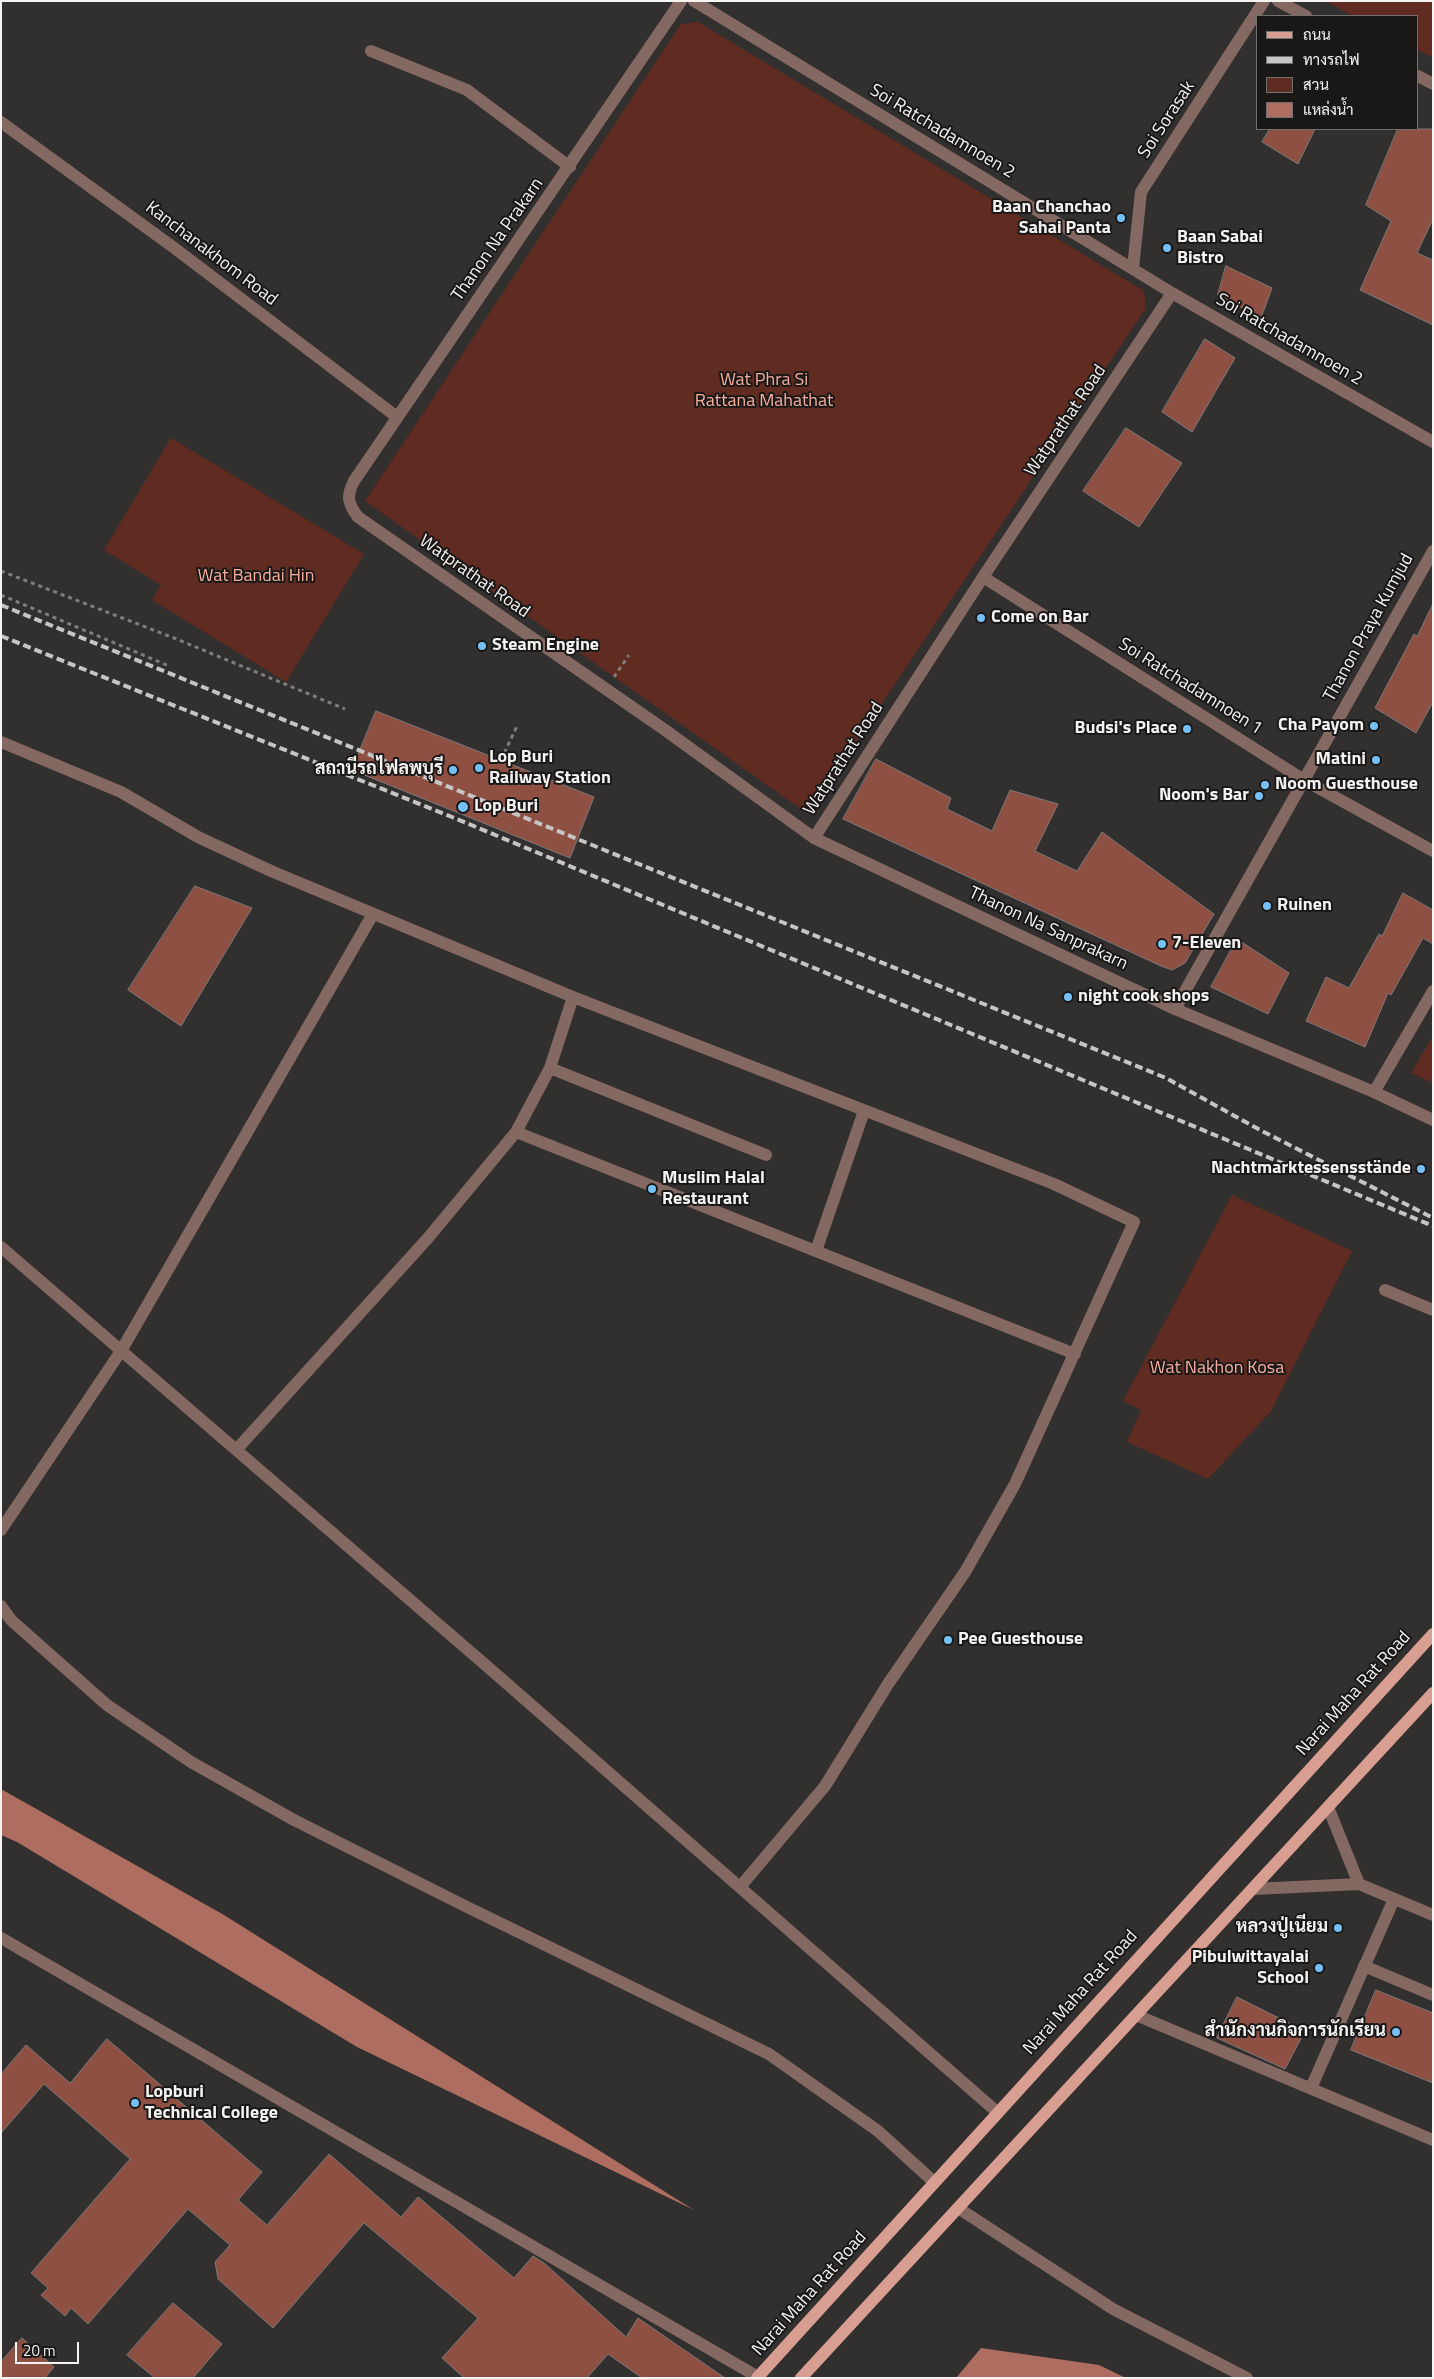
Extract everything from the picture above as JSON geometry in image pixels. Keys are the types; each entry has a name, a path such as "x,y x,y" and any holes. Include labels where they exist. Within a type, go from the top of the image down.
{"main road":[{"name":"Narai Maha Rat Road","path":"758,2377 1433,1634"},
{"path":"800,2378 1433,1694"}],"street":[{"name":"Thanon Na Prakarn","path":"348,500 354,481 570,167 681,1"},
{"name":"Soi Ratchadamnoen 2","path":"694,1 1172,293 1433,442"},
{"name":"Soi Sorasak","path":"1133,268 1141,192 1264,1"},
{"path":"1278,1 1304,15"},
{"path":"371,51 467,90 570,167"},
{"path":"1419,77 1433,84"},
{"name":"Kanchanakhom Road","path":"1,122 173,247 397,417"},
{"name":"Watprathat Road","path":"348,500 358,517 665,730 814,838 983,577 1172,293"},
{"name":"Thanon Praya Kumjud","path":"1175,1010 1433,551"},
{"name":"Soi Ratchadamnoen 1","path":"983,577 1304,780 1433,851"},
{"path":"1,742 121,792 198,837 373,914 573,998 1054,1184 1134,1222 1016,1484 966,1572 888,1684 825,1786 740,1887"},
{"name":"Thanon Na Sanprakarn","path":"814,838 1175,1010 1374,1092 1433,1120"},
{"path":"1,1530 121,1351 373,914"},
{"path":"1374,1092 1433,991"},
{"path":"237,1449 428,1238 516,1132 550,1068 573,998"},
{"path":"550,1068 766,1156"},
{"path":"816,1251 864,1110"},
{"path":"516,1132 1076,1354"},
{"path":"1,1247 237,1449 997,2112"},
{"path":"1385,1290 1433,1310"},
{"path":"1,1606 11,1620 107,1705 191,1762 294,1820 467,1907 770,2054 878,2130 934,2182"},
{"path":"1328,1807 1359,1884"},
{"path":"1253,1889 1359,1884 1433,1915"},
{"path":"1311,2088 1394,1899"},
{"path":"1,1938 758,2377"},
{"path":"1364,1966 1433,1995"},
{"path":"1136,2015 1433,2140"},
{"path":"958,2208 1113,2310 1247,2378"}],"path":[{"path":"1,571 174,638 345,709"},
{"path":"1,595 169,666"},
{"path":"605,689 629,655"},
{"path":"501,760 517,726"}],"green space":[{"path":"1325,1 1433,1 1433,58 1419,51 1419,15 1351,15"},
{"name":"Wat Phra Si Rattana Mahathat","path":"698,22 1144,291 1146,308 808,814 365,501 681,24"},
{"name":"Wat Bandai Hin","path":"171,438 364,554 286,682 152,600 161,585 104,550"},
{"path":"1433,1036 1433,1083 1411,1073"},
{"name":"Wat Nakhon Kosa","path":"1232,1195 1352,1251 1271,1411 1208,1479 1127,1442 1141,1410 1123,1401"}],"water":[{"path":"1,1789 224,1915 694,2210 357,2047 17,1842 1,1835"},
{"path":"981,2348 1099,2365 1126,2378 956,2378"}],"building":[{"path":"1433,129 1433,219 1417,253 1433,260 1433,325 1360,290 1391,221 1366,205 1398,130"},
{"path":"1269,130 1315,130 1298,164 1262,142"},
{"path":"1226,266 1272,288 1261,318 1218,295"},
{"path":"1205,339 1235,358 1192,432 1162,412"},
{"path":"1126,428 1182,463 1139,527 1083,491"},
{"path":"1433,604 1433,702 1416,733 1375,708 1414,634 1417,636"},
{"path":"376,711 594,797 570,858 352,770"},
{"path":"876,759 951,798 947,809 992,831 1010,790 1058,804 1035,851 1077,871 1102,832 1214,914 1185,963 1172,970 1161,966 843,819"},
{"path":"195,886 252,908 181,1026 128,990"},
{"path":"1403,893 1433,910 1433,944 1423,938 1391,995 1388,993 1365,1047 1306,1021 1326,977 1349,988 1379,934 1382,936"},
{"path":"1237,939 1289,973 1268,1014 1211,987"},
{"name":"สำนักงานกิจการนักเรียน","path":"1376,1990 1433,2013 1433,2083 1351,2050"},
{"path":"1237,1997 1305,2031 1285,2069 1217,2038"},
{"path":"107,2039 262,2172 238,2200 267,2225 329,2154 401,2217 418,2197 514,2278 533,2256 544,2263 626,2337 638,2318 725,2378 642,2378 608,2354 587,2378 464,2378 442,2358 478,2318 364,2223 273,2328 218,2279 215,2262 230,2245 188,2209 88,2324 71,2308 65,2316 41,2295 48,2288 31,2273 130,2159 44,2084 1,2133 1,2074 26,2045 70,2083"},
{"path":"173,2303 222,2344 193,2378 155,2378 127,2355"},
{"path":"22,2338 54,2367 45,2378 1,2378 1,2362"}],"railway":[{"path":"1,605 1166,1078 1260,1130 1433,1218"},
{"path":"1,636 452,817 1433,1226"}],"place":[{"name":"Baan Chanchao Sahai Panta","path":"1121,218"},
{"name":"Baan Sabai Bistro","path":"1167,248"},
{"name":"Come on Bar","path":"981,618"},
{"name":"Steam Engine","path":"482,646"},
{"name":"Cha Payom","path":"1374,726"},
{"name":"Budsi's Place","path":"1187,729"},
{"name":"Matini","path":"1376,760"},
{"name":"Lop Buri Railway Station","path":"479,768"},
{"name":"สถานีรถไฟลพบุรี","path":"453,770"},
{"name":"Noom Guesthouse","path":"1265,785"},
{"name":"Noom's Bar","path":"1259,796"},
{"name":"Lop Buri","path":"463,807"},
{"name":"Ruinen","path":"1267,906"},
{"name":"7-Eleven","path":"1162,944"},
{"name":"night cook shops","path":"1068,997"},
{"name":"Nachtmarktessensstände","path":"1421,1169"},
{"name":"Muslim Halal Restaurant","path":"652,1189"},
{"name":"Pee Guesthouse","path":"948,1640"},
{"name":"หลวงปู่เนียม","path":"1338,1928"},
{"name":"Pibulwittayalai School","path":"1319,1968"},
{"name":"สำนักงานกิจการนักเรียน","path":"1396,2032"},
{"name":"Lopburi Technical College","path":"135,2103"}]}
